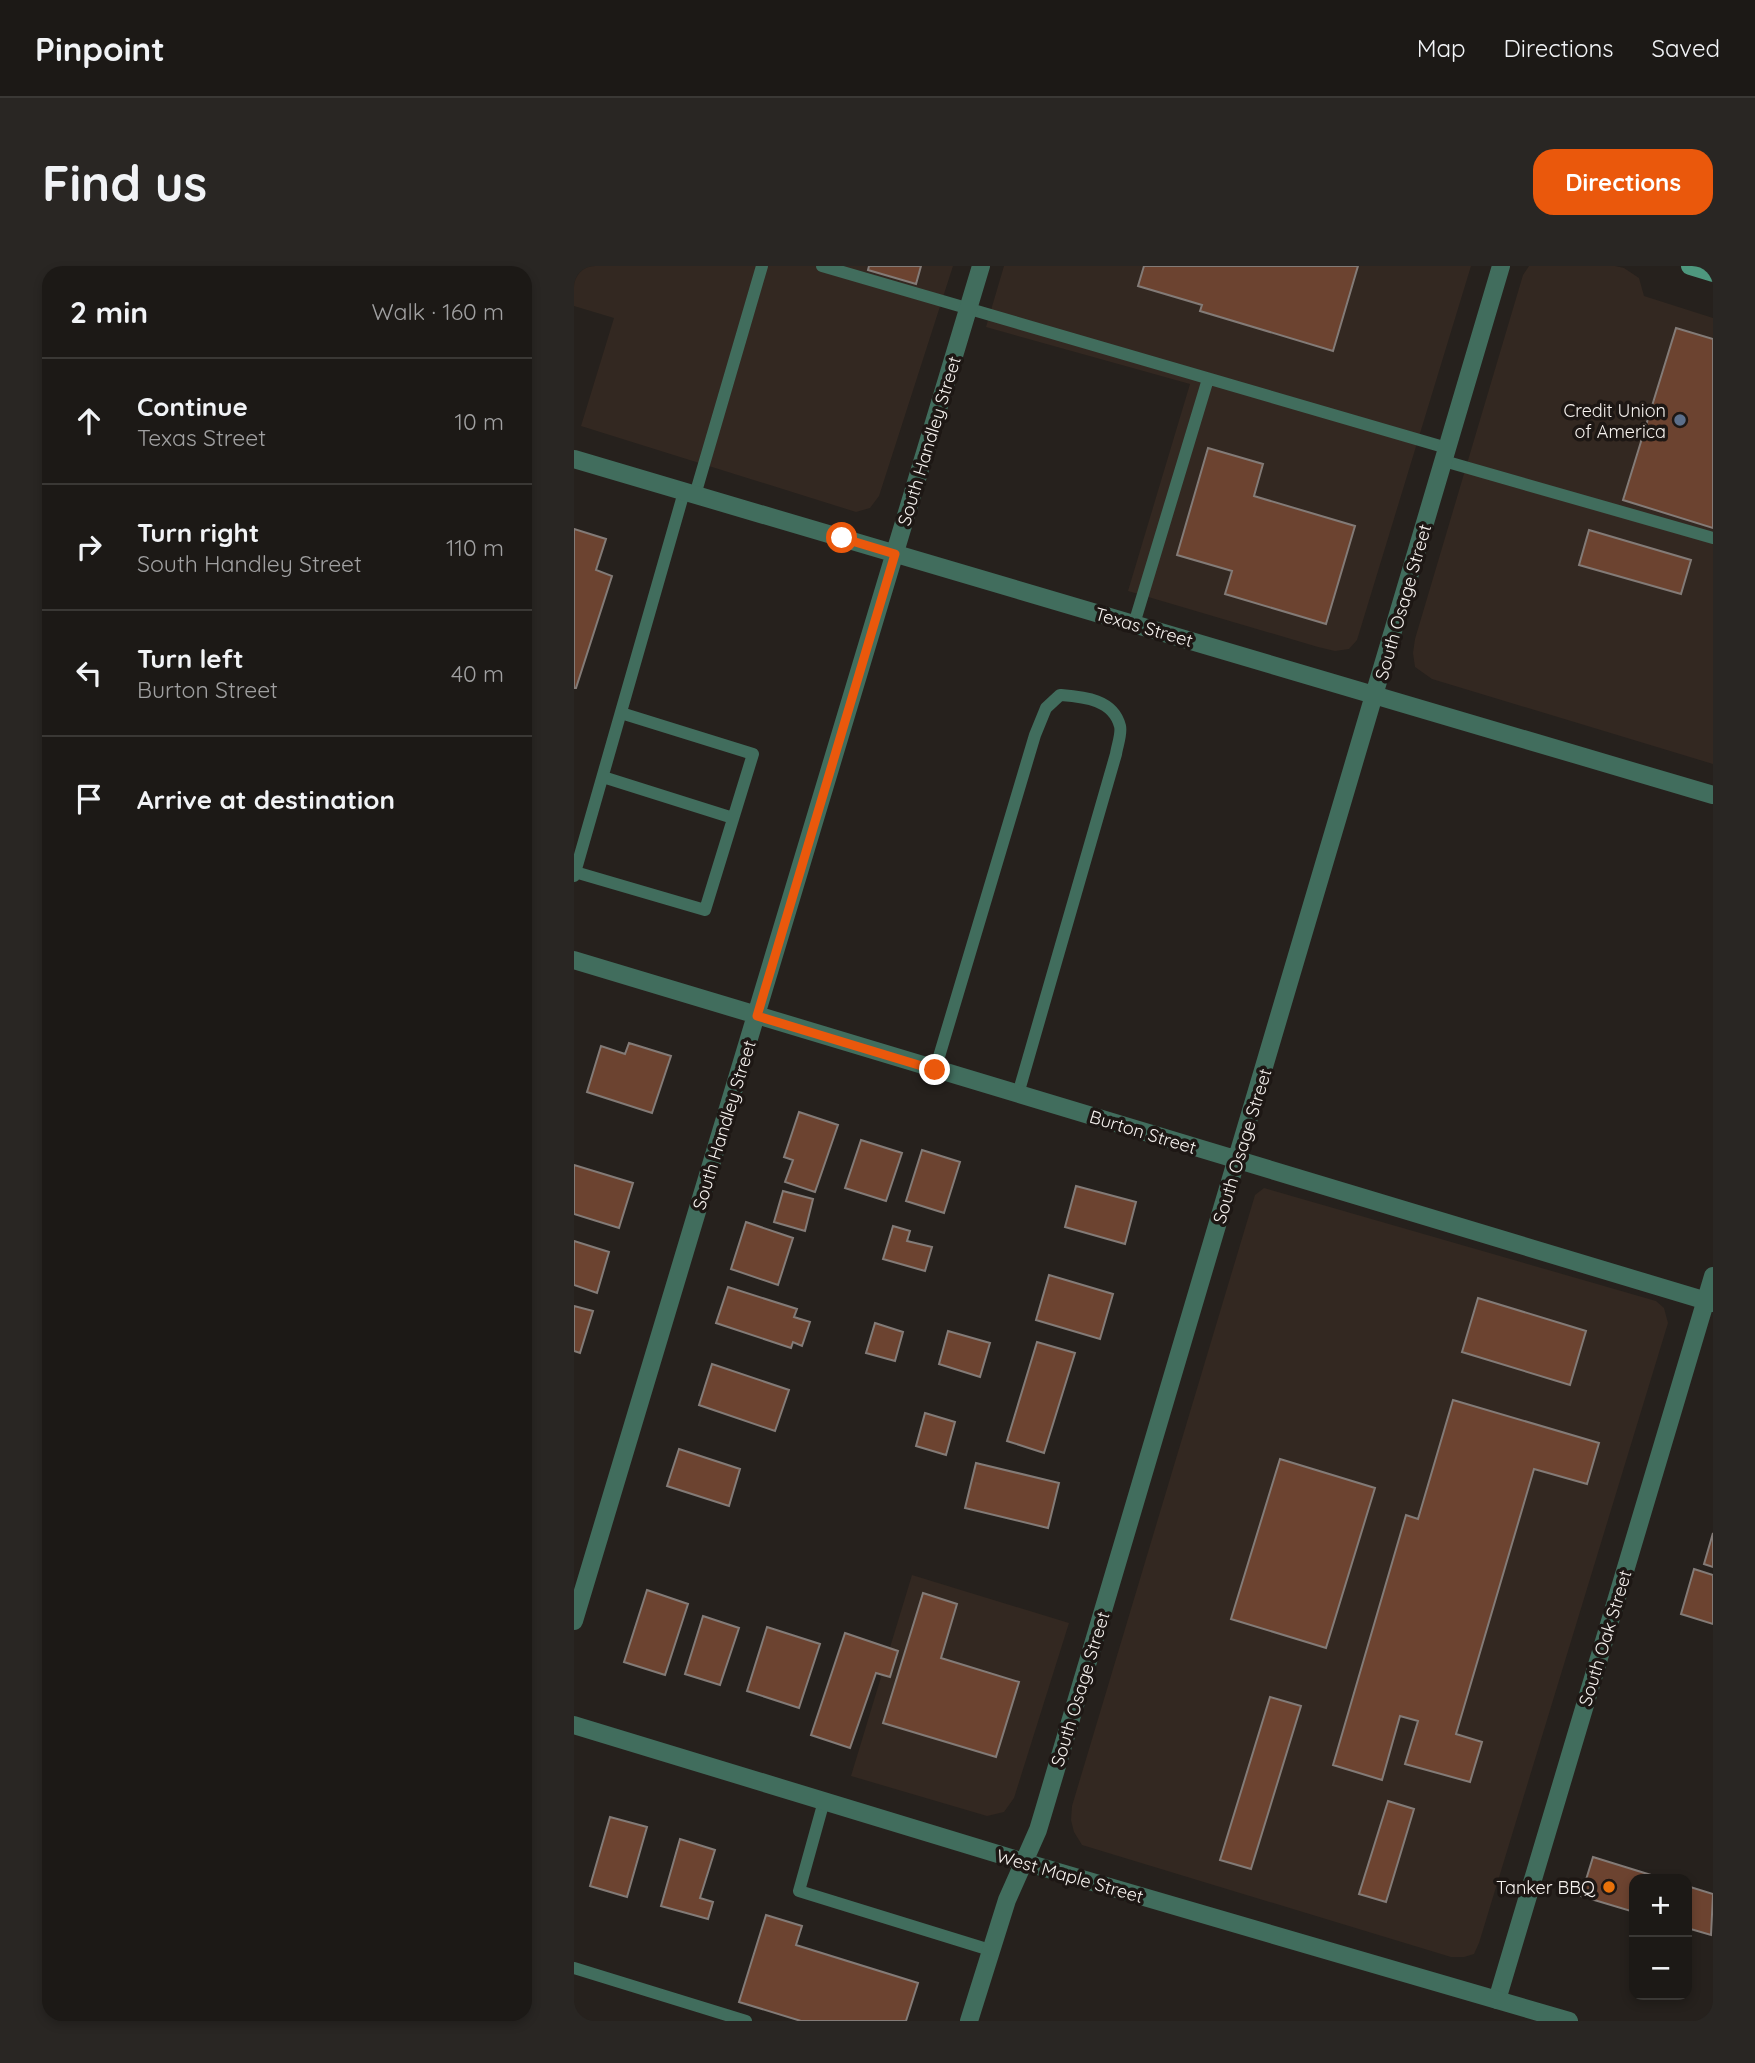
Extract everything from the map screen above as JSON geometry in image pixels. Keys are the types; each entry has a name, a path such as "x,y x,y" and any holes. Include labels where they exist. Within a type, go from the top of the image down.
{"main road":[{"path":"1690,266 1713,273"}],"street":[{"name":"South Handley Street","path":"574,1621 981,266"},
{"name":"South Osage Street","path":"970,2021 1007,1900 1044,1810 1501,266"},
{"name":"Texas Street","path":"574,459 1713,795"},
{"name":"Burton Street","path":"574,960 1709,1302"},
{"name":"South Oak Street","path":"1497,2000 1709,1302 1713,1276"},
{"name":"West Maple Street","path":"574,1725 1024,1862 1569,2021"}],"lane":[{"path":"621,713 753,754 705,910 575,874 621,713 762,266"},
{"path":"822,266 1208,379 1713,538"},
{"path":"1134,624 1208,379"},
{"path":"935,1070 1035,735 1046,708 1060,695 1088,698 1112,709 1121,728 1018,1094"},
{"path":"603,777 733,818"},
{"path":"824,1801 799,1891 990,1950"},
{"path":"574,1968 746,2021"}],"shaded area":[{"path":"574,266 953,266 879,496 870,508 856,512 581,426 614,318 574,306"},
{"path":"1004,266 1471,266 1357,640 1349,649 1335,651 1318,647 1128,591 1190,384 986,327"},
{"path":"1529,266 1624,268 1639,278 1644,296 1713,318 1713,764 1432,679 1415,667 1415,639 1523,275"},
{"path":"1264,1188 1656,1301 1664,1308 1668,1323 1479,1943 1474,1954 1464,1957 1451,1957 1082,1845 1074,1832 1072,1806 1255,1195"},
{"path":"912,1575 1069,1623 1014,1798 1004,1812 987,1816 851,1776"}],"building":[{"path":"869,266 921,266 916,284 868,270"},
{"path":"1144,266 1358,266 1333,351 1200,311 1202,305 1138,286"},
{"name":"Credit Union of America","path":"1676,328 1713,339 1713,528 1623,500"},
{"path":"1208,448 1263,464 1254,496 1355,526 1326,624 1225,594 1232,571 1177,555"},
{"path":"574,529 606,539 596,570 612,576 576,688 574,688"},
{"path":"1589,530 1691,560 1681,594 1579,565"},
{"path":"629,1043 671,1056 652,1113 587,1092 601,1046 625,1054"},
{"path":"799,1112 838,1125 815,1192 785,1182 793,1160 784,1157"},
{"path":"861,1140 902,1153 886,1201 845,1188"},
{"path":"922,1150 960,1162 944,1213 906,1201"},
{"path":"574,1165 633,1183 619,1228 574,1214"},
{"path":"1076,1186 1136,1202 1125,1244 1065,1227"},
{"path":"783,1191 813,1199 805,1231 774,1222"},
{"path":"746,1222 793,1238 778,1285 731,1269"},
{"path":"893,1226 910,1231 907,1241 932,1247 925,1271 883,1259"},
{"path":"574,1241 609,1252 597,1293 574,1285"},
{"path":"1049,1275 1113,1294 1100,1339 1036,1320"},
{"path":"728,1287 797,1309 794,1317 810,1322 802,1346 793,1342 791,1348 716,1323"},
{"path":"1478,1298 1586,1331 1570,1385 1462,1352"},
{"path":"574,1306 593,1311 580,1353 574,1351"},
{"path":"875,1323 903,1332 895,1361 866,1353"},
{"path":"948,1331 990,1343 980,1377 939,1364"},
{"path":"1037,1342 1075,1353 1044,1453 1007,1441"},
{"path":"712,1364 789,1390 775,1431 699,1405"},
{"path":"1453,1400 1599,1443 1587,1484 1534,1469 1456,1734 1482,1742 1470,1782 1405,1764 1418,1721 1400,1716 1382,1780 1333,1765 1406,1515 1418,1519"},
{"path":"925,1413 955,1422 946,1455 916,1446"},
{"path":"679,1449 740,1469 729,1506 667,1486"},
{"path":"1280,1459 1375,1488 1326,1648 1231,1619"},
{"path":"976,1463 1059,1483 1048,1528 965,1508"},
{"path":"1713,1533 1713,1567 1704,1564"},
{"path":"1694,1569 1713,1575 1713,1624 1681,1614"},
{"path":"647,1590 688,1604 665,1675 624,1662"},
{"path":"923,1593 957,1604 941,1658 1019,1682 996,1757 883,1723"},
{"path":"703,1616 739,1628 720,1685 685,1674"},
{"path":"767,1627 820,1644 799,1708 747,1691"},
{"path":"845,1633 898,1651 890,1677 876,1673 850,1748 811,1735"},
{"path":"1270,1697 1301,1706 1251,1869 1220,1860"},
{"path":"1388,1801 1414,1809 1386,1902 1359,1894"},
{"path":"610,1817 647,1827 627,1897 590,1886"},
{"path":"680,1839 715,1850 700,1898 713,1902 708,1919 661,1906"},
{"name":"Tanker BBQ","path":"1593,1857 1648,1874 1629,1874 1629,1910 1581,1896"},
{"path":"1692,1888 1713,1894 1711,1935 1692,1929"},
{"path":"766,1915 802,1926 796,1945 918,1983 906,2021 801,2021 739,2002"}],"place":[{"name":"Credit Union of America","path":"1680,420"},
{"name":"Tanker BBQ","path":"1609,1887"}],"route":[{"path":"842,538 895,554 757,1016 935,1070"}]}
